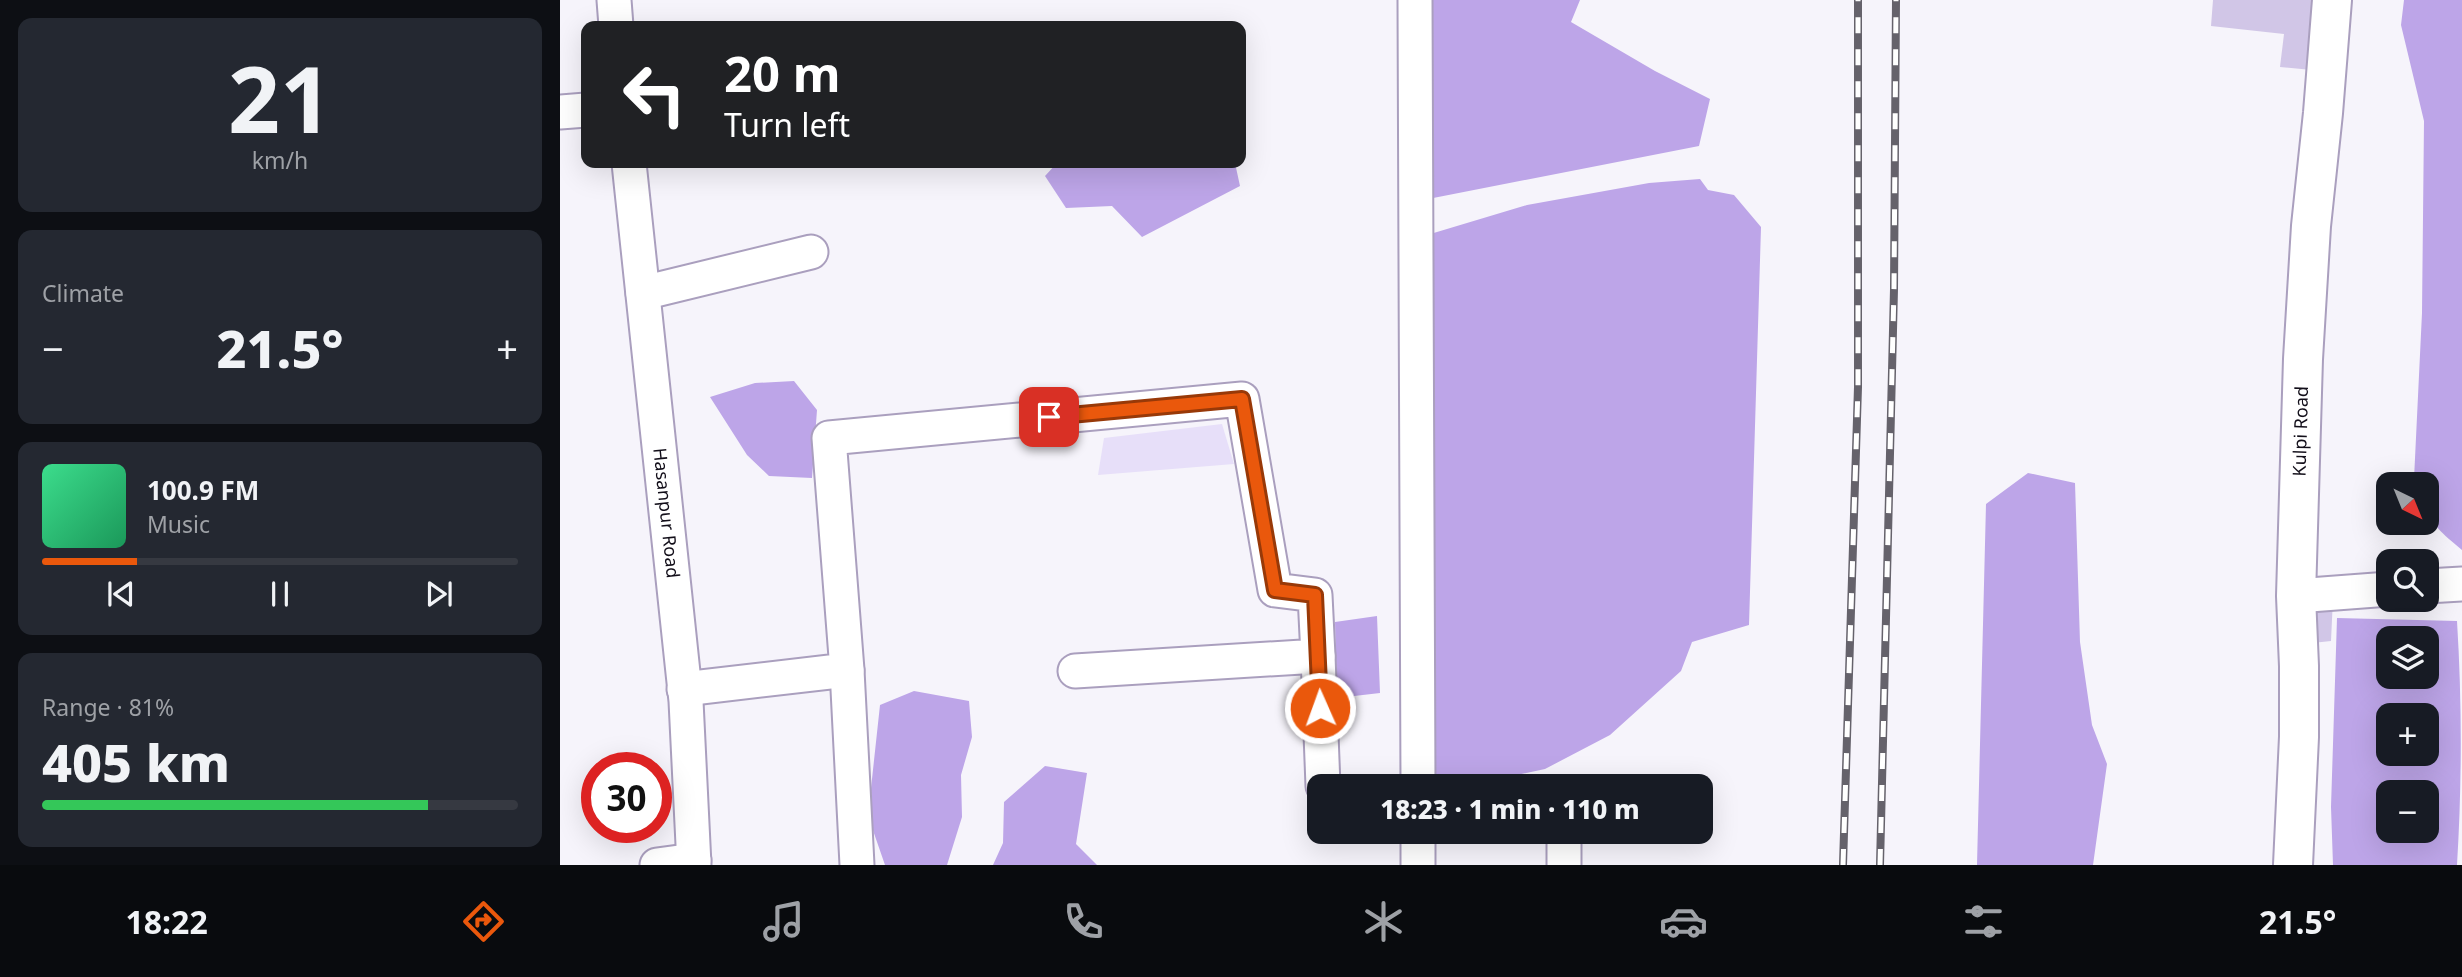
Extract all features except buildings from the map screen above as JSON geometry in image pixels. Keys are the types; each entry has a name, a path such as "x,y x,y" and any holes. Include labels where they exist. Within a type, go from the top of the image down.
{"main road":[{"name":"Kulpi Road","path":"2293,865 2299,737 2296,596 2303,359 2310,240 2332,0"}],"street":[{"path":"614,0 616,21"},
{"path":"1415,0 1418,774"},
{"path":"560,112 581,110"},
{"name":"Hasanpur Road","path":"630,168 684,688 694,863"},
{"path":"643,293 811,252"},
{"path":"857,865 847,670 829,438 1242,399 1275,590 1315,595 1323,774"},
{"path":"2439,585 2462,584"},
{"path":"2296,596 2376,590"},
{"path":"1075,671 1318,656"},
{"path":"684,688 847,670"},
{"path":"1418,844 1418,865"},
{"path":"1564,844 1564,865"},
{"path":"657,865 694,863"}],"shaded area":[{"path":"1423,0 1580,0 1571,22 1655,71 1710,99 1699,146 1423,200"},
{"path":"2404,0 2462,0 2462,550 2440,530 2440,472 2414,472 2422,313 2424,121 2401,25"},
{"path":"1052,168 1236,168 1240,186 1142,237 1112,206 1066,208 1045,176"},
{"path":"1700,179 1708,190 1734,195 1761,227 1749,625 1692,642 1681,671 1610,735 1545,769 1522,774 1434,774 1428,771 1427,235 1527,205 1649,183"},
{"path":"794,381 817,410 812,478 769,476 747,455 710,397 755,383"},
{"path":"1222,424 1234,464 1098,475 1104,438"},
{"path":"2028,473 2075,483 2080,642 2092,725 2107,764 2093,865 1977,865 1986,504"},
{"path":"1377,616 1380,693 1337,698 1335,622"},
{"path":"2337,618 2457,621 2461,743 2457,865 2333,865 2331,807"},
{"path":"914,691 969,701 972,737 961,775 962,817 947,865 885,865 868,816 880,705"},
{"path":"1045,766 1087,773 1076,844 1097,865 993,865 1003,843 1004,802"}],"railway":[{"path":"1843,865 1858,387 1858,0"},
{"path":"1880,865 1894,289 1896,0"}],"route":[{"path":"1049,417 1242,399 1275,590 1315,595 1320,708"}]}
